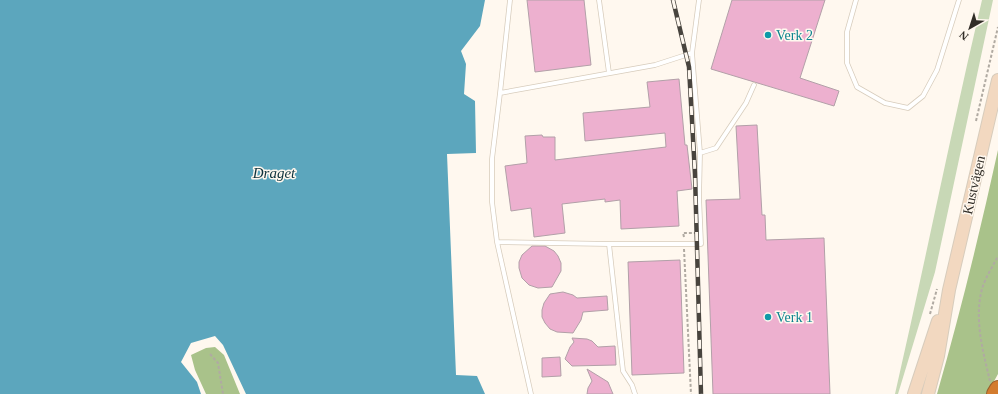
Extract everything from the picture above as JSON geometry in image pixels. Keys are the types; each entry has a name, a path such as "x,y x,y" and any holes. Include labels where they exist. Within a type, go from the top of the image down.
{"main road":[{"name":"Kustvägen","path":"914,394 929,347 998,80"},
{"name":"Kustvägen","path":"928,394 938,356 943,289"}],"lane":[{"path":"510,0 492,159 492,202 497,242 531,394"},
{"path":"599,0 609,73"},
{"path":"497,242 701,244 699,198 700,153 692,53 699,0"},
{"path":"856,0 847,32 847,63 857,87 885,103 908,108 923,96 937,70 959,0"},
{"path":"500,93 655,65 692,53"},
{"path":"700,153 716,148 746,103 754,85"},
{"path":"609,244 623,372 632,385 635,394"}],"path":[{"path":"975,127 998,27"},
{"path":"994,388 980,332 979,310 982,288 998,256"},
{"path":"928,319 943,289"},
{"path":"210,354 218,363 223,394"}],"green space":[{"path":"982,0 993,0 935,272 898,394 895,394 960,98"},
{"path":"998,150 998,374 987,394 937,394 954,334"},
{"path":"215,347 224,355 240,394 206,394 195,370 191,355 206,348"}],"water":[{"name":"Draget","path":"0,0 485,0 480,26 461,51 466,64 464,94 475,101 476,153 447,154 456,375 477,376 485,394 246,394 223,345 215,336 191,343 181,362 197,382 201,394 0,394"}],"building":[{"path":"527,0 584,0 591,65 535,72"},
{"name":"Verk 2","path":"732,0 825,0 800,78 839,91 834,106 711,69"},
{"path":"679,79 685,145 687,145 692,189 677,191 679,226 621,229 620,200 605,202 605,199 562,204 565,233 534,237 531,208 511,211 505,166 527,163 525,136 542,135 543,137 555,137 555,160 666,147 665,133 585,141 583,113 650,107 647,82"},
{"name":"Verk 1","path":"757,125 762,215 765,215 766,240 824,238 830,394 713,394 706,200 740,199 736,126"},
{"path":"532,246 545,246 554,251 558,256 561,263 561,271 552,287 538,288 529,285 522,278 519,262 522,255"},
{"path":"680,260 684,373 632,375 628,262"},
{"path":"563,292 577,298 607,296 608,310 583,312 581,320 573,333 557,332 550,329 545,323 542,317 542,310 544,303 550,294"},
{"path":"572,338 587,339 592,341 598,347 615,346 616,365 572,366 565,359 574,342"},
{"path":"560,357 561,376 542,377 542,358"},
{"path":"587,369 608,382 613,394 587,394 588,388 592,381"}],"railway":[{"path":"673,0 689,67 695,174 701,394"}],"place":[{"name":"Verk 2","path":"768,35"},
{"name":"Verk 1","path":"768,317"}]}
